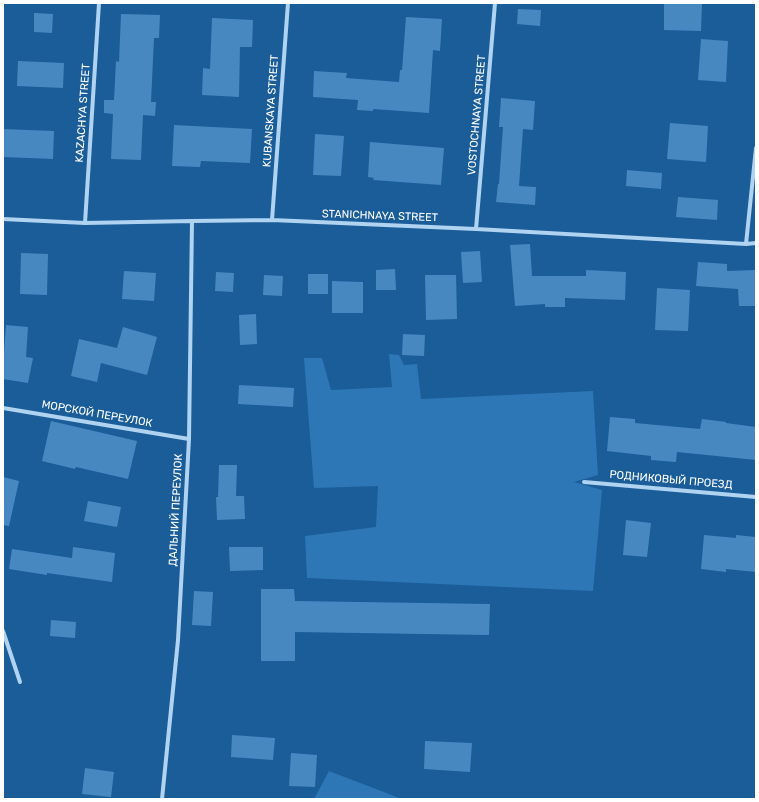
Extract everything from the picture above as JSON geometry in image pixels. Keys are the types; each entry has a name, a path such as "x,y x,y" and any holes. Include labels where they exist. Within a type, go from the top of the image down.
{"street":[{"name":"KAZACHYA STREET","path":"85,223 99,3"},
{"name":"KUBANSKAYA STREET","path":"272,220 288,3"},
{"name":"VOSTOCHNAYA STREET","path":"476,229 495,3"},
{"path":"746,244 756,148"},
{"name":"STANICHNAYA STREET","path":"3,218 85,223 272,220 476,229 746,244 756,243"},
{"name":"ДАЛЬНИЙ ПЕРЕУЛОК","path":"162,799 178,640 189,439 192,221"},
{"name":"МОРСКОЙ ПЕРЕУЛОК","path":"3,408 189,439"},
{"name":"РОДНИКОВЫЙ ПРОЕЗД","path":"584,482 756,497"},
{"path":"3,631 20,682"}],"shaded area":[{"path":"389,354 399,355 404,365 417,364 421,399 593,391 598,475 574,482 602,490 593,591 307,578 305,536 376,527 378,486 314,488 304,358 322,358 331,390 392,387"},
{"path":"329,771 402,799 314,799"}],"building":[{"path":"664,3 702,3 701,31 664,30"},
{"path":"518,9 541,10 540,26 517,24"},
{"path":"34,13 53,14 52,33 34,32"},
{"path":"121,14 160,15 159,38 154,38 151,102 156,102 155,116 143,115 141,160 111,159 113,114 104,113 104,100 114,100 116,61 119,62"},
{"path":"406,17 442,19 440,51 433,50 429,113 373,109 373,111 357,110 358,100 313,97 314,71 347,73 346,78 399,82 400,70 402,70"},
{"path":"212,18 253,20 252,47 240,47 239,97 202,95 203,68 210,69"},
{"path":"701,39 728,41 726,82 698,80"},
{"path":"18,61 64,63 63,88 17,86"},
{"path":"501,98 535,101 533,130 523,129 519,186 536,187 535,205 496,202 499,184 503,127 499,127"},
{"path":"670,123 708,126 706,162 667,159"},
{"path":"174,125 252,129 250,163 201,161 200,167 172,166"},
{"path":"3,129 54,131 53,159 3,157"},
{"path":"315,134 344,136 341,176 313,175"},
{"path":"370,142 444,148 441,185 373,180 374,178 368,177"},
{"path":"627,170 662,173 661,189 626,186"},
{"path":"678,197 718,200 717,220 676,217"},
{"path":"530,244 532,276 586,276 586,270 626,272 625,300 565,298 565,307 545,307 545,304 515,306 510,245"},
{"path":"480,251 482,282 463,283 461,252"},
{"path":"21,253 48,254 47,295 20,294"},
{"path":"698,262 727,264 727,271 756,270 756,306 739,306 738,289 696,286"},
{"path":"395,269 396,290 376,290 376,270"},
{"path":"124,271 156,273 154,301 122,299"},
{"path":"216,272 234,273 233,292 215,291"},
{"path":"308,274 328,274 328,294 308,294"},
{"path":"264,275 283,276 282,296 263,295"},
{"path":"425,275 456,275 457,319 426,320"},
{"path":"332,281 363,282 363,313 332,313"},
{"path":"657,288 690,290 688,331 655,330"},
{"path":"256,314 257,344 240,345 239,315"},
{"path":"6,325 28,327 26,357 33,358 28,383 3,379 3,352 4,353"},
{"path":"123,327 157,337 147,375 101,363 97,382 71,376 79,339 117,348"},
{"path":"403,334 425,335 424,356 402,355"},
{"path":"239,385 294,388 293,407 238,404"},
{"path":"610,417 635,419 635,423 700,429 702,419 756,427 756,460 677,452 676,462 651,460 651,456 607,451"},
{"path":"51,421 137,441 128,479 42,461"},
{"path":"219,465 237,465 236,496 244,496 245,519 217,520 216,497 218,497"},
{"path":"3,477 19,481 9,526 3,525"},
{"path":"88,501 121,507 117,527 84,521"},
{"path":"626,520 651,523 647,557 623,555"},
{"path":"704,535 736,538 736,535 756,537 756,572 726,569 726,572 701,569"},
{"path":"73,547 115,553 112,582 9,569 12,549 72,558"},
{"path":"229,547 263,547 263,570 230,571"},
{"path":"261,589 294,589 295,601 490,604 489,635 295,632 295,661 261,661"},
{"path":"194,591 213,592 211,626 192,625"},
{"path":"51,620 76,622 75,638 50,636"},
{"path":"232,735 275,738 273,760 231,757"},
{"path":"425,741 472,743 470,772 424,769"},
{"path":"291,753 317,755 315,787 289,786"},
{"path":"85,768 114,772 111,797 82,794"}]}
